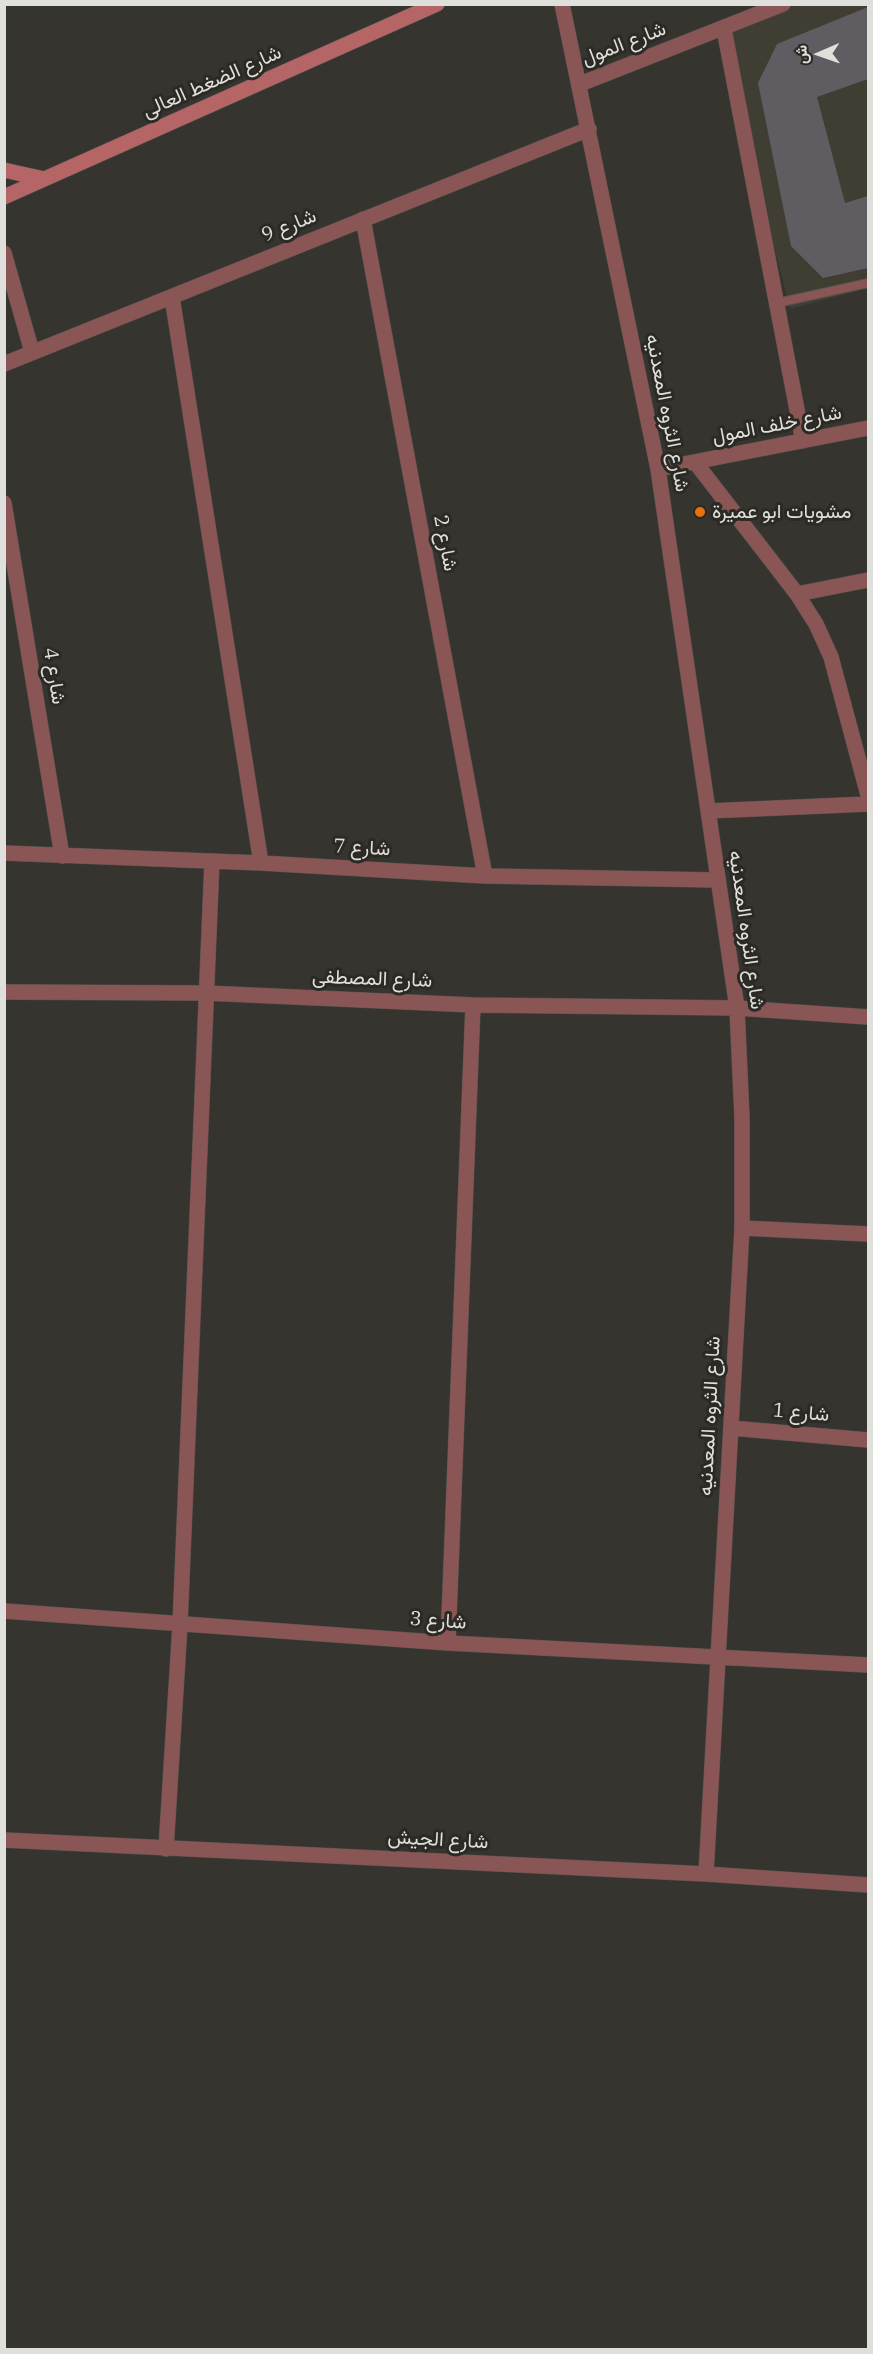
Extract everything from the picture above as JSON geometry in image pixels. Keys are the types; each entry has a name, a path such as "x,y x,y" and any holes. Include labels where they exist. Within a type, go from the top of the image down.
{"street":[{"name":"شارع الضغط العالى","path":"4,197 438,4"},
{"name":"شارع الثروه المعدنيه","path":"562,4 658,469 737,1008 742,1118 742,1228 706,1874"},
{"name":"شارع المول","path":"580,84 783,4"},
{"path":"724,29 803,441"},
{"name":"شارع 9","path":"4,364 589,129"},
{"path":"4,170 44,179"},
{"name":"شارع 2","path":"363,219 485,876"},
{"path":"4,253 32,352"},
{"path":"172,297 261,863"},
{"name":"شارع خلف المول","path":"658,469 868,428"},
{"path":"695,462 797,594 816,624 831,657 868,795"},
{"name":"شارع 4","path":"4,503 62,856"},
{"path":"797,594 868,580"},
{"path":"708,810 868,804"},
{"name":"شارع 7","path":"4,853 261,863 485,876 718,880"},
{"path":"166,1849 180,1624 212,861"},
{"name":"شارع المصطفى","path":"4,992 205,993 473,1005 737,1008"},
{"path":"448,1642 473,1005"},
{"path":"737,1008 868,1017"},
{"path":"742,1228 868,1234"},
{"name":"شارع 1","path":"731,1428 868,1440"},
{"name":"شارع 3","path":"4,1611 448,1642 868,1665"},
{"name":"شارع الجيش","path":"4,1840 706,1874 868,1885"}],"lane":[{"path":"777,303 868,283"}],"shaded area":[{"path":"796,5 868,5 868,288 790,309 720,33"}],"building":[{"path":"868,7 868,79 817,97 845,203 868,196 868,268 823,278 791,246 758,83 777,44"}],"place":[{"name":"مشويات ابو عميرة","path":"700,512"}]}
